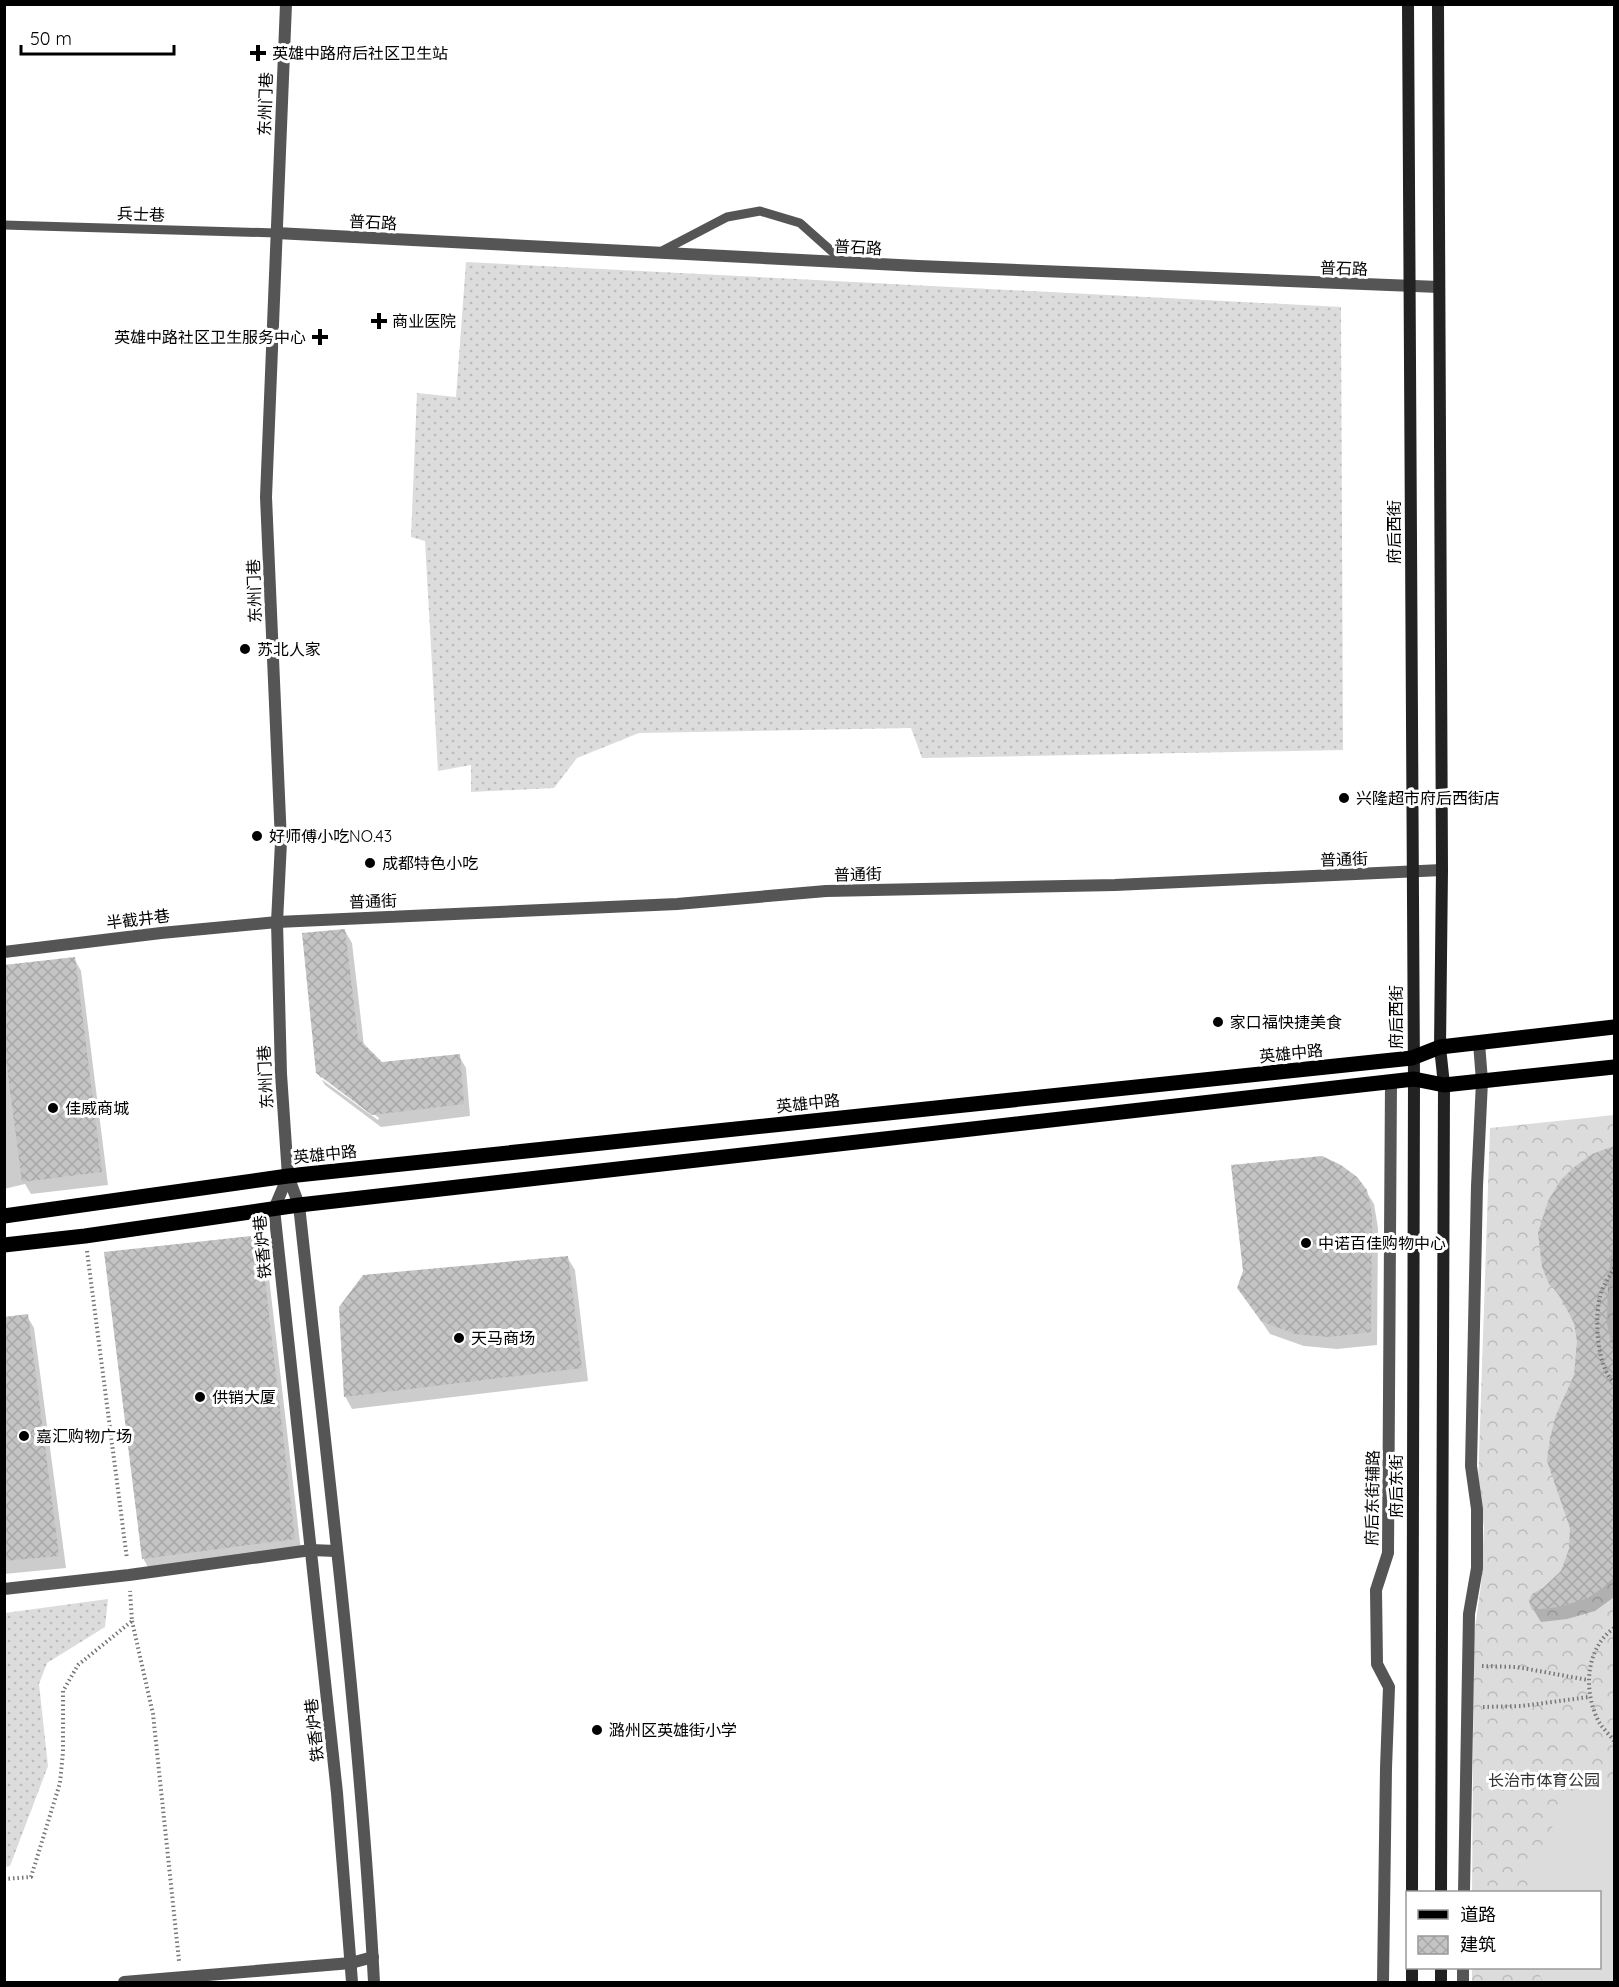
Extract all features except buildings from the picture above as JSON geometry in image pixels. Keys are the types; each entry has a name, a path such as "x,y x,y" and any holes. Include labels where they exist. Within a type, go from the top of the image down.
{"main road":[{"name":"府后西街","path":"1408,4 1412,1058 1414,1079"},
{"path":"1438,4 1442,870 1440,1047 1444,1085 1441,1891"},
{"name":"英雄中路","path":"4,1216 288,1176 1412,1058 1440,1047 1614,1027"},
{"path":"4,1245 85,1236 299,1205 1414,1079 1444,1085 1614,1067"},
{"name":"府后东街","path":"1412,1891 1414,1079"}],"street":[{"name":"东州门巷","path":"286,4 266,497 280,842 277,922 281,1074 288,1176"},
{"name":"普石路","path":"276,233 845,263 1409,287 1439,286"},
{"name":"普通街","path":"277,922 677,904 826,891 1115,885 1442,870"},
{"name":"半截井巷","path":"4,952 277,922"},
{"path":"1464,1891 1469,1614 1477,1568 1477,1509 1471,1466 1477,1186 1482,1081 1479,1043"},
{"name":"府后东街辅路","path":"1383,1983 1389,1687 1377,1664 1376,1590 1388,1553 1391,1082"},
{"path":"288,1176 299,1205 352,1694 374,1983"},
{"name":"铁香炉巷","path":"288,1176 273,1209 337,1793 352,1983"},
{"path":"4,1589 129,1575 311,1550 336,1551"},
{"path":"124,1983 351,1963 373,1957"}],"lane":[{"path":"658,253 727,218 760,211 800,223 845,263"},
{"name":"兵士巷","path":"4,225 276,233"}],"path":[{"path":"1614,1268 1601,1292 1596,1318 1597,1336 1605,1367 1614,1382"},
{"path":"132,1621 153,1714 181,1978"},
{"path":"1614,1628 1597,1647 1588,1680 1589,1697 1600,1723 1614,1741"},
{"path":"1468,1666 1517,1667 1588,1680"},
{"path":"1467,1707 1522,1706 1589,1697"}],"green space":[{"path":"466,262 1341,307 1343,750 922,758 911,728 639,733 577,758 554,788 471,792 471,765 438,771 425,541 411,537 417,393 456,397"},
{"name":"长治市体育公园","path":"1614,1115 1614,1982 1472,1982 1472,1969 1601,1969 1601,1891 1472,1891 1474,1635 1481,1585 1484,1527 1478,1485 1490,1128"},
{"path":"108,1599 105,1627 47,1663 39,1684 48,1766 10,1866 5,1867 5,1613"},
{"path":"1614,1778 1614,1982 1543,1982 1536,1969 1601,1969 1601,1891 1526,1891 1538,1854 1555,1823 1579,1798"}],"place":[{"name":"英雄中路府后社区卫生站","path":"258,53"},
{"name":"商业医院","path":"379,321"},
{"name":"英雄中路社区卫生服务中心","path":"320,337"},
{"name":"苏北人家","path":"245,649"},
{"name":"兴隆超市府后西街店","path":"1344,798"},
{"name":"好师傅小吃NO.43","path":"257,836"},
{"name":"成都特色小吃","path":"370,863"},
{"name":"家口福快捷美食","path":"1218,1022"},
{"name":"佳威商城","path":"53,1108"},
{"name":"中诺百佳购物中心","path":"1306,1243"},
{"name":"天马商场","path":"459,1338"},
{"name":"供销大厦","path":"200,1397"},
{"name":"嘉汇购物广场","path":"24,1436"},
{"name":"潞州区英雄街小学","path":"597,1730"}]}
